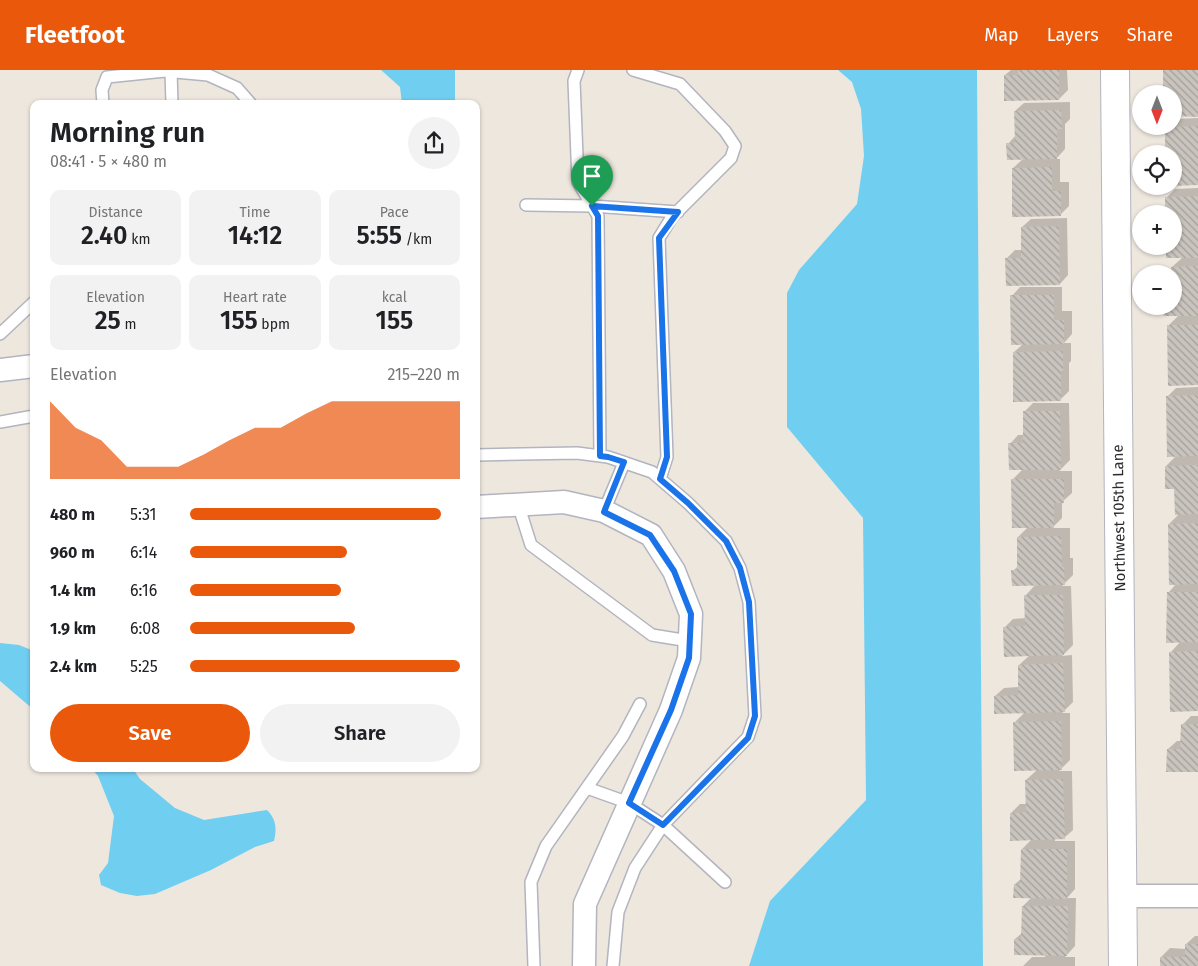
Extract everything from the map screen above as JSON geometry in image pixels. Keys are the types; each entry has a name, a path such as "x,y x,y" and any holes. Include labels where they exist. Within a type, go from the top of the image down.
{"street":[{"name":"Northwest 105th Lane","path":"1115,70 1124,966"},
{"path":"0,370 30,366"},
{"path":"480,507 564,502 604,512 650,535 674,571 691,614 689,658 671,710 585,904 584,966"},
{"path":"1122,896 1198,896"}],"lane":[{"path":"578,70 574,81 578,182 598,216 600,456"},
{"path":"633,70 680,84 726,131 735,146 731,158 678,212 659,238 667,457 660,479"},
{"path":"103,100 102,90 107,77 171,72 208,75 237,88 248,100"},
{"path":"171,72 172,100"},
{"path":"526,205 592,206 678,212"},
{"path":"0,334 30,306"},
{"path":"0,422 30,417"},
{"path":"480,455 577,453 608,457 652,472 688,503 726,541 740,568 749,602 755,716 748,738 663,825 635,868 618,912 613,966"},
{"path":"604,512 624,462"},
{"path":"518,504 531,545 652,635 689,641"},
{"path":"534,966 531,882 546,846 624,736 640,704"},
{"path":"587,788 629,803 663,825 725,882"}],"water":[{"path":"381,70 455,70 455,100 402,100 400,87"},
{"path":"838,70 977,70 983,966 749,966 770,901 866,800 863,518 787,427 787,293 799,270 857,204 864,156 861,109 852,82"},
{"path":"0,643 19,645 30,649 30,707 0,681"},
{"path":"95,772 135,772 140,779 175,808 204,820 267,810 275,824 274,841 255,847 211,870 155,894 137,896 120,893 101,885 99,875 108,863 114,816 98,776"}],"building":[{"path":"1018,70 1059,70 1059,100 1004,101 1004,75 1018,75"},
{"path":"1163,70 1198,70 1198,117 1182,116 1182,85 1163,85"},
{"path":"1061,110 1062,129 1057,129 1057,159 1007,160 1006,143 1015,143 1014,111"},
{"path":"1182,126 1198,126 1198,185 1182,186 1182,145 1165,145 1165,135 1182,135"},
{"path":"1052,167 1052,191 1061,191 1061,216 1012,217 1012,168"},
{"path":"1198,196 1198,258 1166,258 1166,255 1182,255 1182,205 1165,205 1165,197"},
{"path":"1059,226 1060,285 1006,286 1005,258 1021,258 1021,227"},
{"path":"1198,266 1198,316 1164,316 1182,315 1182,267"},
{"path":"1010,295 1054,295 1054,320 1064,320 1064,344 1011,345"},
{"path":"1167,325 1198,325 1198,385 1168,386"},
{"path":"1063,351 1061,401 1013,402 1013,352"},
{"path":"1198,395 1198,456 1167,457 1166,396"},
{"path":"1023,411 1060,411 1061,470 1009,470 1008,443 1023,443"},
{"path":"1198,465 1198,514 1175,515 1174,489 1165,489 1165,466"},
{"path":"1011,479 1064,479 1064,503 1054,503 1054,528 1012,528"},
{"path":"1198,523 1198,584 1169,585 1168,524"},
{"path":"1061,536 1062,567 1064,567 1065,585 1012,586 1011,570 1017,570 1017,537"},
{"path":"1167,592 1198,592 1198,642 1166,643"},
{"path":"1024,595 1063,595 1064,655 1004,657 1003,627 1025,626"},
{"path":"1198,651 1198,711 1170,712 1169,652"},
{"path":"1063,663 1065,712 994,714 994,696 1018,695 1018,665"},
{"path":"1061,721 1062,770 1014,771 1013,722"},
{"path":"1181,724 1198,724 1198,772 1166,772 1167,749 1180,749"},
{"path":"1063,779 1065,839 1010,841 1010,813 1026,812 1025,780"},
{"path":"1021,849 1067,849 1067,899 1013,898 1014,884 1020,884"},
{"path":"1022,906 1068,906 1067,956 1014,955 1014,939 1021,939"},
{"path":"1185,944 1198,944 1198,966 1160,966 1160,957 1185,957"}],"route":[{"path":"592,206 678,212 672,217 659,238 667,457 660,479 688,503 726,541 740,568 749,602 755,716 748,738 663,825 629,803 671,710 689,658 691,614 674,571 650,535 604,512 624,462 600,456 598,216 592,206"}]}
